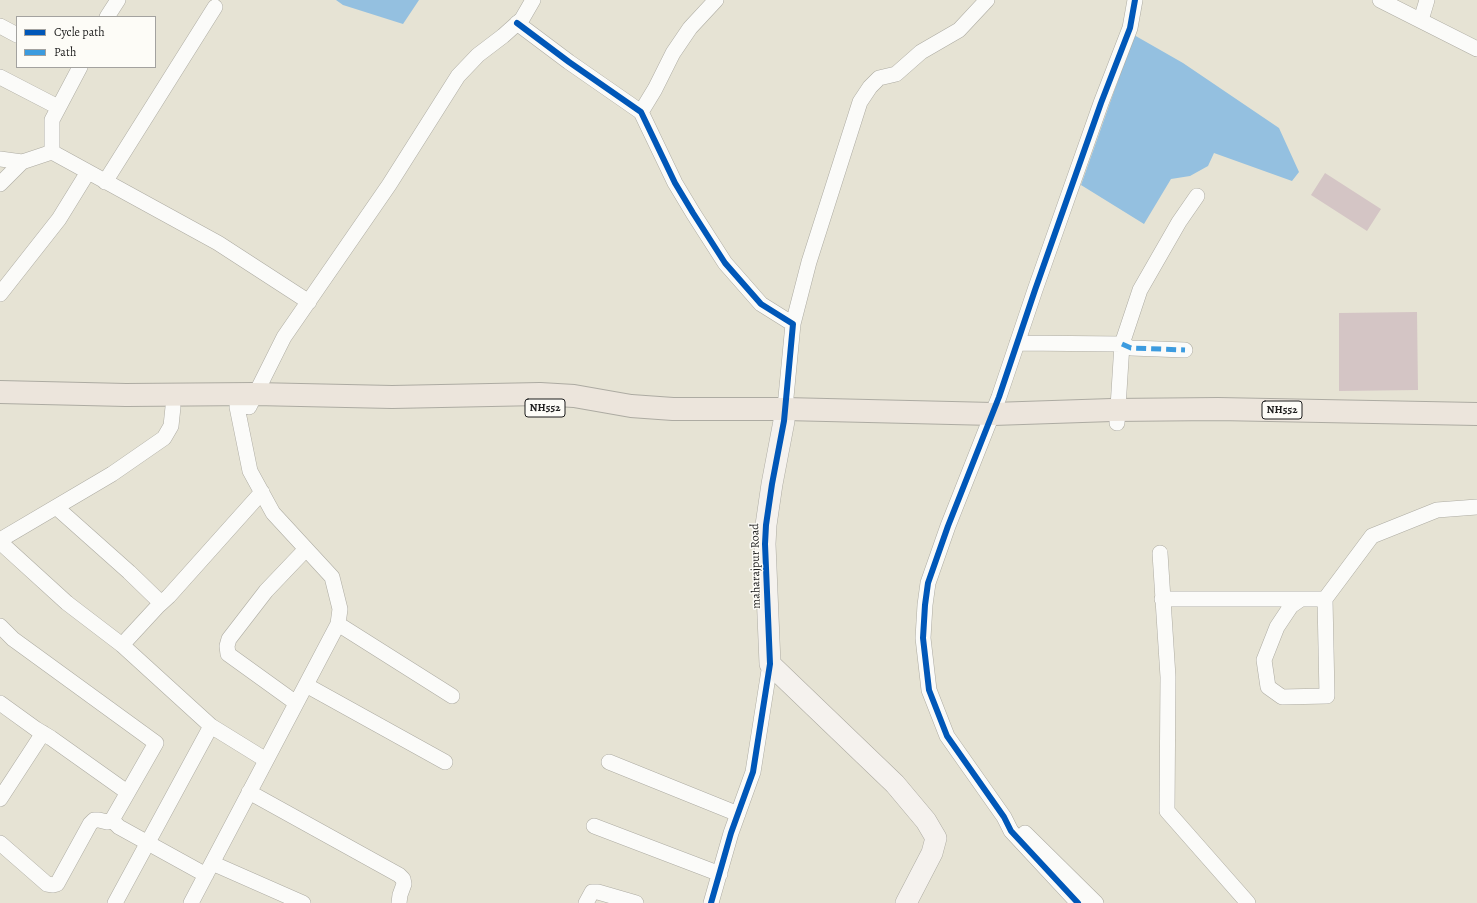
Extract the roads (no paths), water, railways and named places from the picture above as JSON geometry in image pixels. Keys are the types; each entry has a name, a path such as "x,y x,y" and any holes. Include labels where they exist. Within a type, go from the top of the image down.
{"highway":[{"name":"NH552","path":"0,392 126,395 247,403 406,409 526,407 572,409 686,422 784,415 885,426 1117,416 1329,410 1477,414"},
{"name":"NH552","path":"0,404 72,408 173,407 247,403"},
{"name":"NH552","path":"1117,416 1195,421 1328,421 1445,427 1477,427"}],"street":[{"path":"108,16 118,0"},
{"path":"191,903 338,624 340,610 332,577 273,513 250,471 247,403 284,337 389,185 458,76 478,55 522,19 533,0"},
{"path":"641,112 655,89 673,52 690,28 716,0"},
{"path":"784,415 793,324 809,262 860,102 870,86 879,78 896,74 921,52 959,30 987,0"},
{"path":"1078,903 1011,831 1004,817 947,736 929,690 923,638 925,605 928,583 948,526 991,421 1101,103 1130,28 1135,0"},
{"path":"1380,0 1477,49"},
{"path":"1421,20 1427,0"},
{"path":"105,182 214,7"},
{"path":"517,23 569,62 641,112 693,214 725,263 761,304 793,324"},
{"path":"0,26 16,34"},
{"path":"52,152 52,120 78,68"},
{"path":"0,77 58,108"},
{"path":"0,159 22,162 52,152 218,243 309,302"},
{"path":"0,184 22,162"},
{"path":"0,294 59,219 88,172"},
{"path":"1117,416 1122,344 1140,290 1179,222 1198,196"},
{"path":"1017,343 1122,344 1131,348 1185,350"},
{"path":"173,407 171,426 164,438 112,474 0,541 67,603 122,645 211,726 266,760"},
{"name":"maharajpur Road","path":"770,664 765,551 766,525 784,415"},
{"path":"122,645 169,596 262,492"},
{"path":"56,507 129,572 161,603"},
{"path":"1301,599 1291,606 1277,627 1264,660 1268,687 1282,697 1326,696 1324,598 1372,536 1437,510 1477,507"},
{"path":"296,703 228,654 227,646 229,639 266,591 306,549"},
{"path":"1160,553 1168,677 1167,812 1248,903"},
{"path":"1162,598 1324,598"},
{"path":"338,624 452,696"},
{"path":"0,626 13,638 156,743 112,820 107,822 94,820 90,824 57,884 47,884 0,842"},
{"path":"711,903 731,833 753,772 770,664"},
{"path":"770,664 895,784 926,821 936,838 932,853 906,903"},
{"path":"306,685 445,762"},
{"path":"0,703 127,792"},
{"path":"115,903 211,726"},
{"path":"0,799 43,733"},
{"path":"609,762 738,814"},
{"path":"249,792 399,875 403,879 404,884 400,895 400,903"},
{"path":"1004,817 1027,835 1096,903"},
{"path":"112,820 119,827 147,842 209,869 303,903"},
{"path":"594,826 720,874"},
{"path":"586,903 592,892 598,892 636,903"}],"water":[{"path":"336,0 419,0 403,24 343,5"},
{"path":"1134,35 1183,63 1279,128 1299,172 1292,181 1214,153 1208,166 1190,176 1171,179 1144,224 1081,185"}]}
